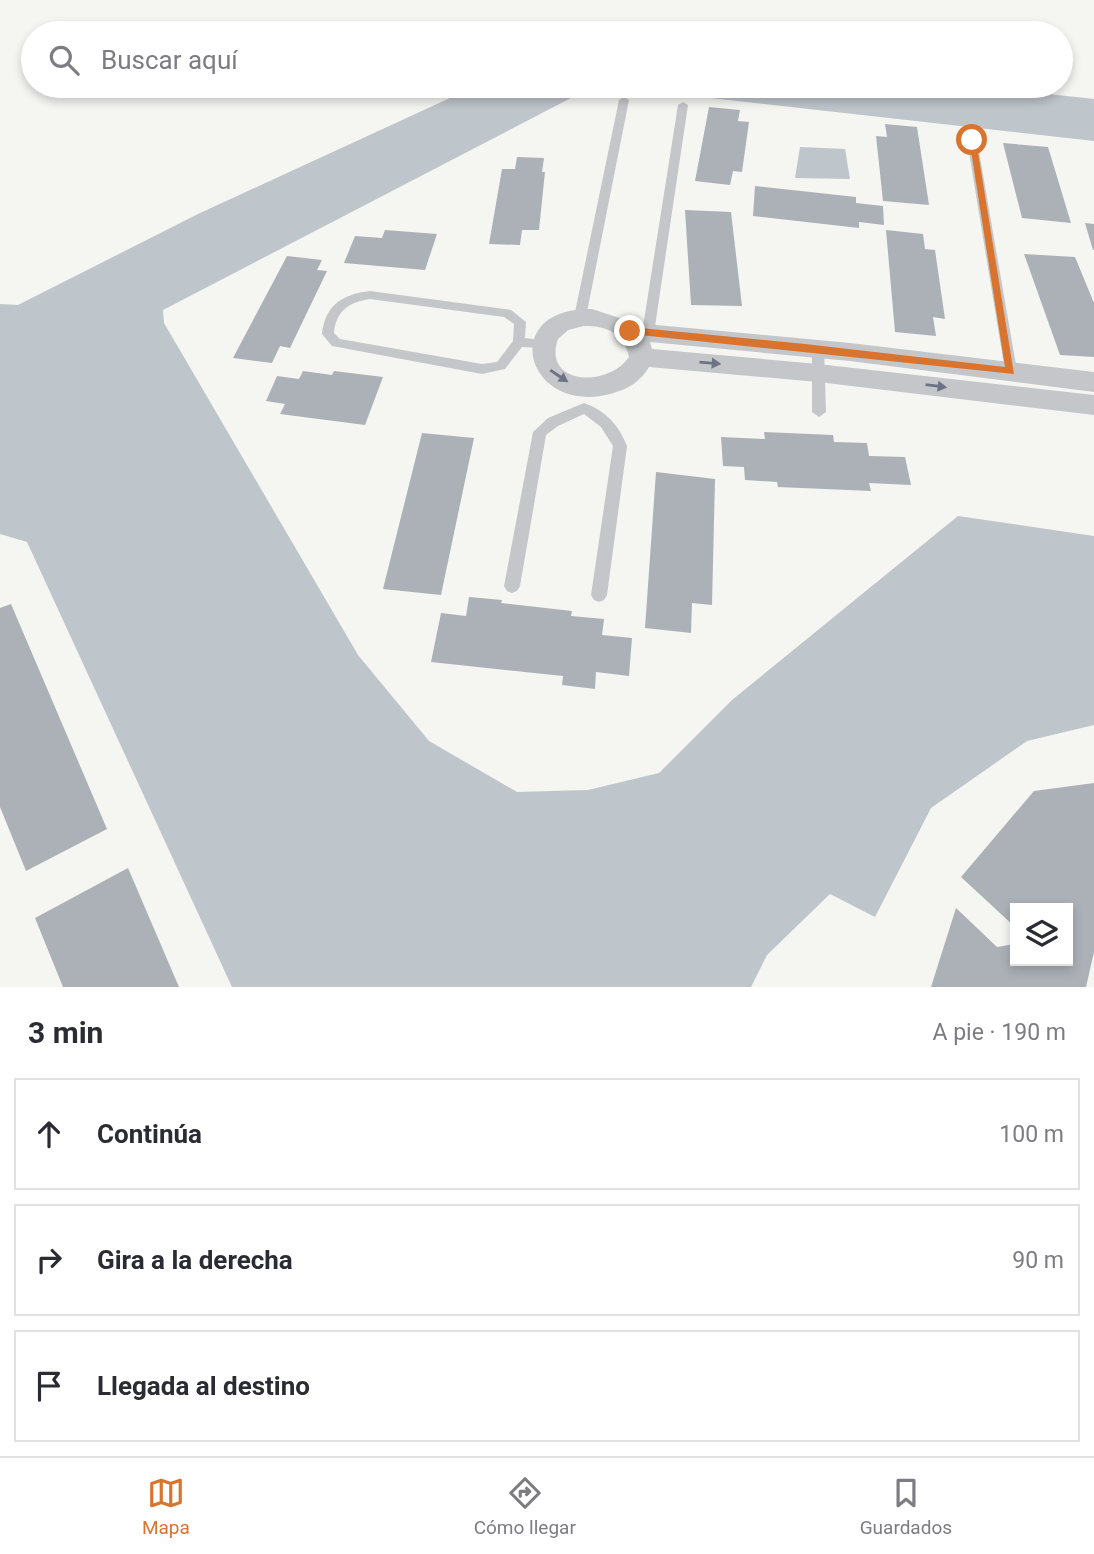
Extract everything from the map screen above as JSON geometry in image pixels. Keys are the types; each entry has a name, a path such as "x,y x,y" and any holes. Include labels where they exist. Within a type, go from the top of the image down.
{"street":[{"path":"640,340 632,372 620,381 586,397 575,385 554,376 531,343 559,323 580,317 607,320 640,340 818,361 1094,405"},
{"path":"818,361 1011,371 1094,382"}],"lane":[{"path":"580,317 624,100"},
{"path":"640,340 684,104"},
{"path":"972,140 1011,371"},
{"path":"370,295 507,313 520,321 531,343 501,366 482,369 336,343 328,334 328,320 333,310 344,302 370,295"},
{"path":"818,361 819,412"},
{"path":"512,586 540,432 586,397 610,427 620,446 599,595"}],"shaded area":[{"path":"1073,97 1094,99 1094,141 711,98"},
{"path":"450,98 571,98 163,310 164,323 358,655 429,741 517,792 588,790 659,773 732,700 958,516 1094,536 1094,725 1027,741 931,808 875,917 830,894 767,955 751,987 232,987 27,542 0,534 0,304 18,305 198,214"},
{"path":"800,147 845,149 850,179 795,178"}],"building":[{"path":"709,107 740,110 738,121 749,122 742,172 733,171 730,185 695,181"},
{"path":"885,124 917,127 929,205 883,201 876,136 887,137"},
{"path":"1003,143 1048,147 1071,223 1022,218"},
{"path":"517,157 544,158 539,230 522,230 520,245 489,244 502,169 515,169"},
{"path":"755,186 856,197 856,203 883,206 884,225 859,222 859,228 753,216"},
{"path":"685,210 731,212 742,306 691,305"},
{"path":"1085,223 1094,224 1094,250 1093,250"},
{"path":"385,230 437,234 425,270 344,263 355,236 382,238"},
{"path":"886,230 923,234 925,249 935,250 945,319 933,317 936,336 895,332"},
{"path":"1024,254 1075,257 1094,303 1094,357 1060,355"},
{"path":"287,256 322,260 317,270 327,271 290,348 280,346 272,363 233,358"},
{"path":"303,371 332,375 334,371 383,377 365,425 280,414 285,404 266,401 277,376 299,379"},
{"path":"764,432 833,435 834,442 867,443 869,456 905,457 911,485 869,483 871,491 778,487 777,482 745,480 744,467 723,466 721,437 765,439"},
{"path":"422,433 474,438 441,595 383,589"},
{"path":"656,472 715,479 712,605 692,603 691,633 645,628"},
{"path":"469,597 572,611 571,616 604,619 602,635 632,638 629,676 596,672 595,689 562,685 563,676 431,662 441,613 466,616"},
{"path":"11,604 107,829 26,871 0,807 0,608"},
{"path":"1094,783 1094,952 1086,987 931,987 956,908 997,947 1010,945 1010,966 1073,966 1073,903 1010,903 1010,922 961,877 1034,791"},
{"path":"128,868 179,987 63,987 35,918"}],"route":[{"path":"630,331 805,347 1011,371 972,140"}]}
